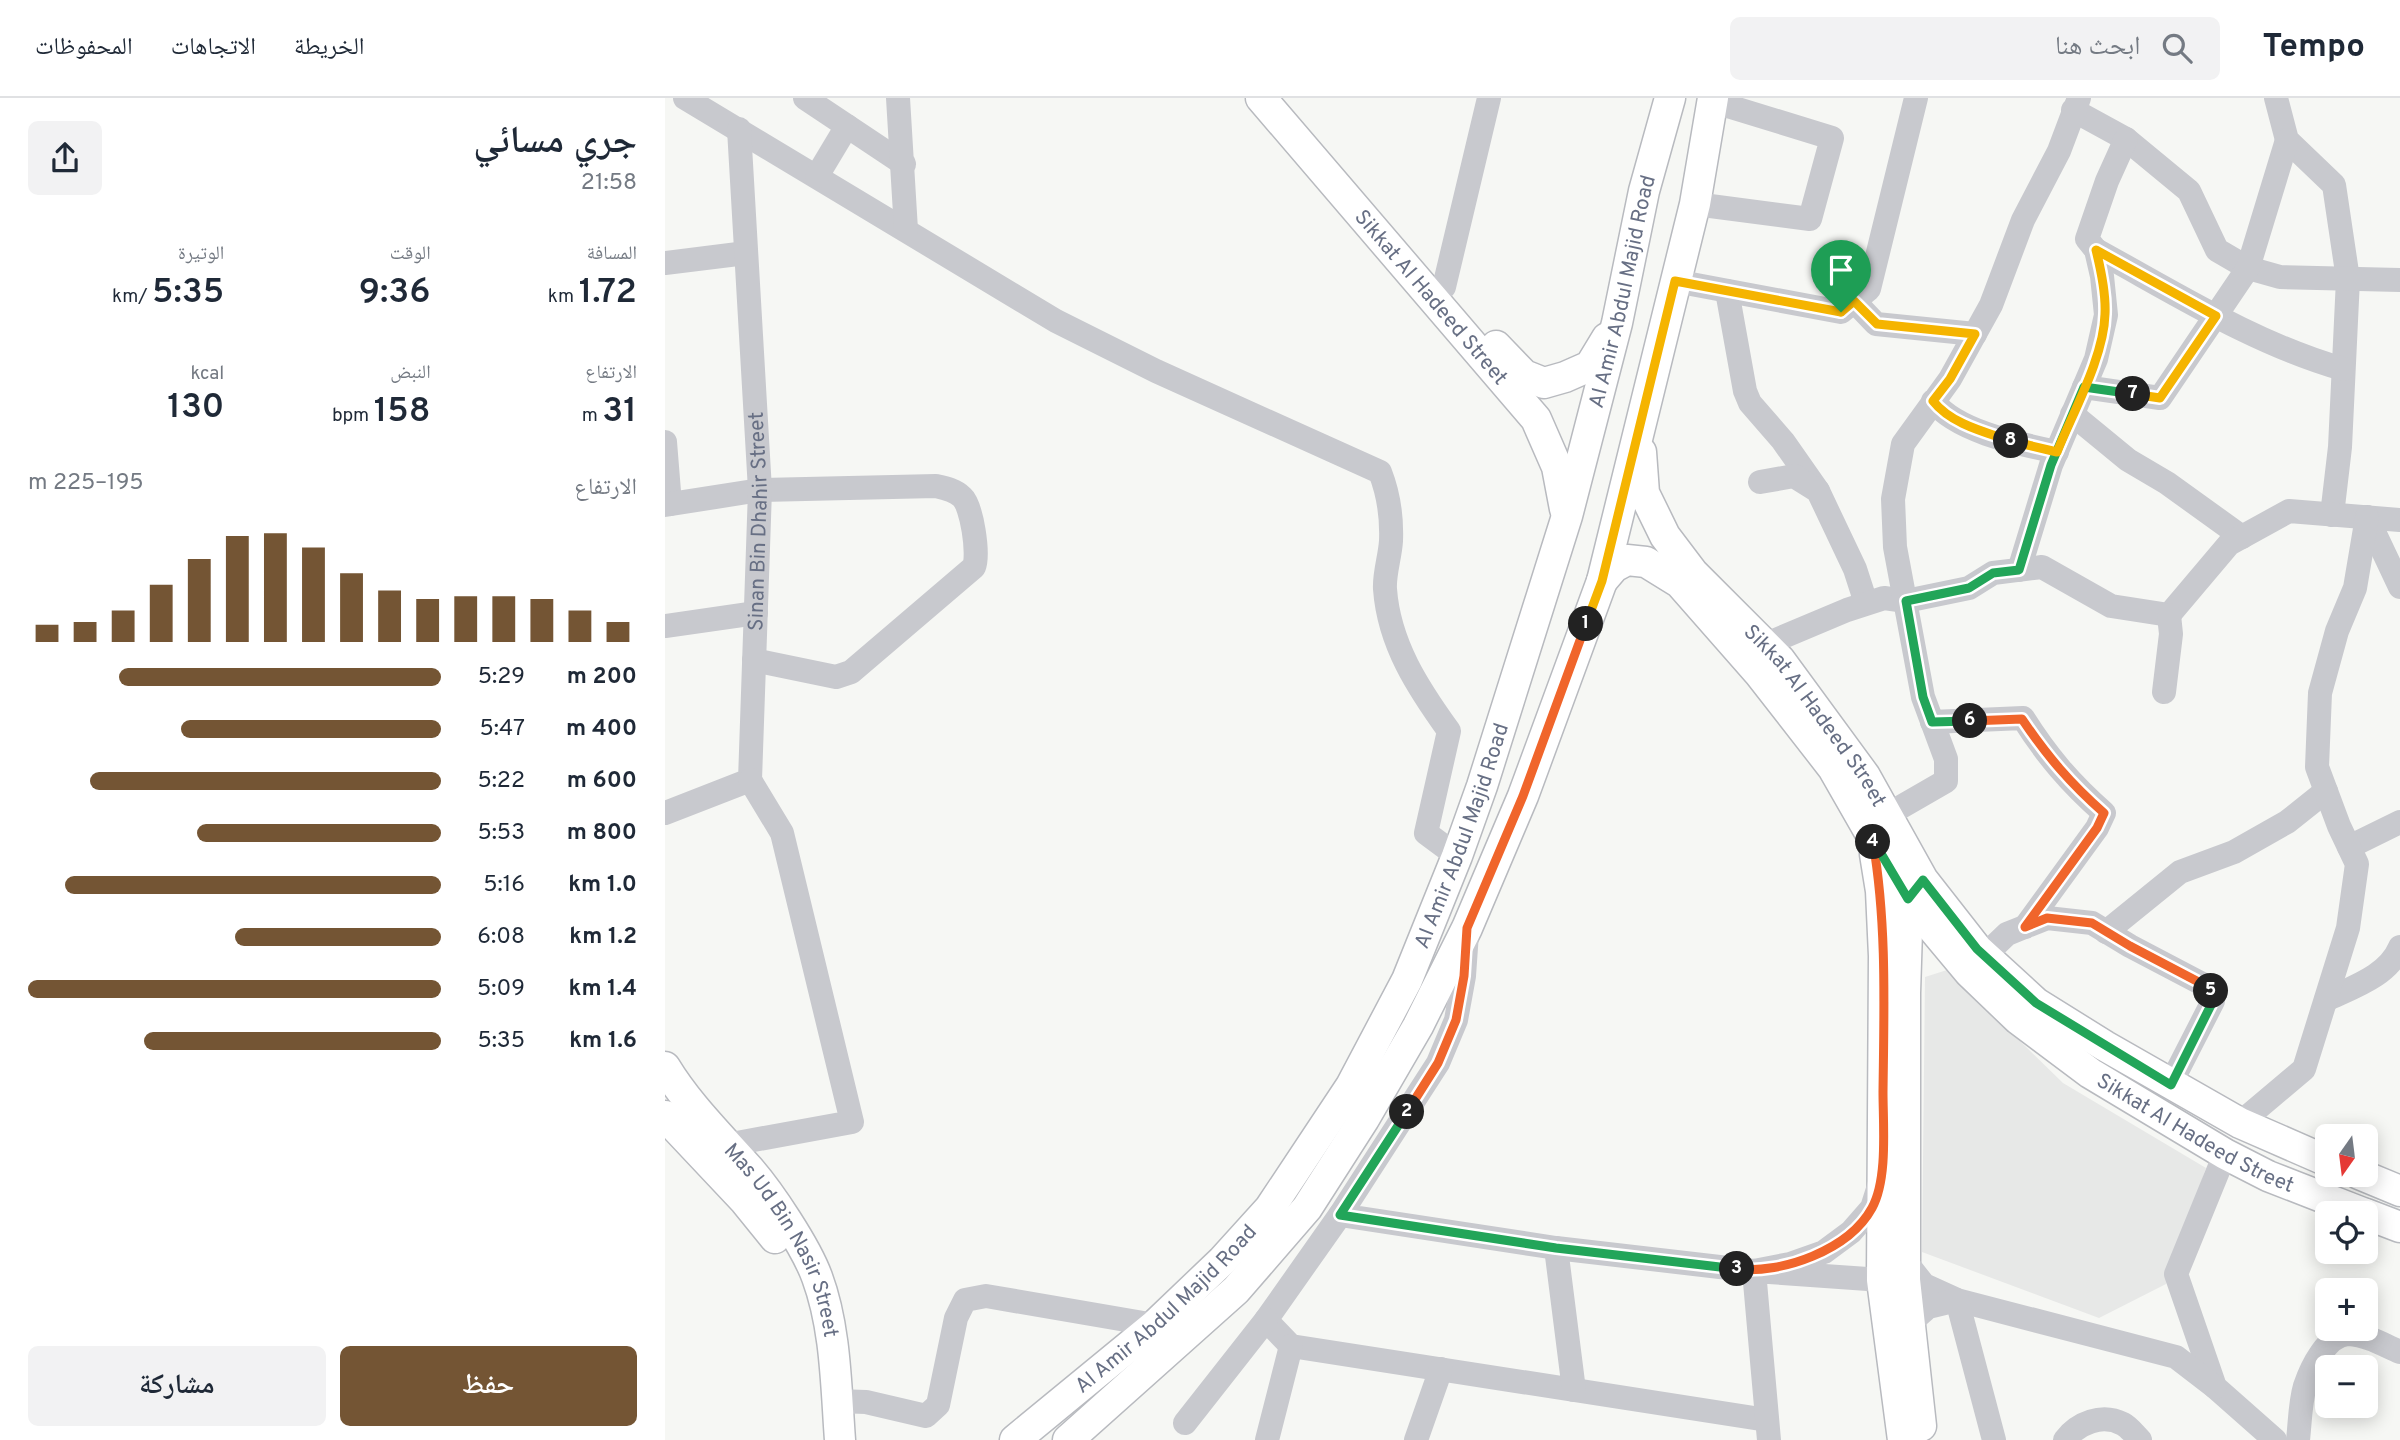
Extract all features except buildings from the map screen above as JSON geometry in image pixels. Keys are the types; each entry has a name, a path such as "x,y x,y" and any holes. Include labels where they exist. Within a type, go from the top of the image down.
{"main road":[{"name":"Sikkat Al Hadeed Street","path":"1261,98 1536,419 1557,467 1567,516"},
{"name":"Sikkat Al Hadeed Street","path":"1283,98 1444,287 1524,374 1544,383 1590,366 1617,323"},
{"path":"1644,191 1661,98"},
{"name":"Al Amir Abdul Majid Road","path":"1015,1440 1155,1325 1221,1261 1270,1208 1351,1086 1407,980 1482,786 1567,516 1617,323 1644,191 1670,98"},
{"name":"Al Amir Abdul Majid Road","path":"1067,1440 1236,1290 1307,1208 1364,1119 1418,1026 1467,928 1523,796 1602,581 1695,204 1717,100"},
{"name":"Sikkat Al Hadeed Street","path":"1641,416 1640,460 1644,494 1665,536 1693,573 1780,660 1865,776 1880,827"},
{"name":"Sikkat Al Hadeed Street","path":"1602,581 1613,566 1627,560 1646,562 1680,583 1759,673 1880,827 1915,890 1977,964 2018,1020 2090,1073 2225,1154 2268,1176 2333,1201"},
{"path":"1880,827 1884,956 1883,1172 1894,1271 1903,1440"},
{"path":"1915,890 1905,993 1894,1271 1910,1323 1923,1440"},
{"path":"1905,993 1915,967 1926,959 1944,958 1977,964"},
{"name":"Sikkat Al Hadeed Street","path":"1977,964 2171,1085 2240,1123 2315,1156"},
{"name":"Mas Ud Bin Nasir Street","path":"665,1067 700,1116 758,1182 800,1245 817,1278 827,1314 840,1440"},
{"name":"Mas Ud Bin Nasir Street","path":"665,1116 745,1201 777,1241 797,1279 807,1318 823,1440"},
{"path":"2378,1182 2400,1191"},
{"name":"Sikkat Al Hadeed Street","path":"2378,1218 2400,1227"}],"street":[{"path":"898,98 906,230"},
{"path":"1675,281 1841,312 1870,289 1916,98"},
{"path":"2084,387 2160,398 2249,268 2287,140 2277,98"},
{"path":"695,100 1056,321 1156,371 1380,472 1389,496 1391,540 1385,588 1391,623 1404,663 1448,731 1426,833 1457,856"},
{"path":"1444,287 1486,100"},
{"path":"1695,204 1810,219 1832,138 1717,100"},
{"path":"819,102 847,126 904,164"},
{"path":"1880,827 1946,781 1946,759 1923,697 1895,547 1893,499 1903,444 1950,379 1991,305 2023,220 2059,151 2076,104 2126,139 2189,191 2217,250 2249,268 2280,276 2400,280"},
{"path":"817,176 847,126"},
{"name":"Sinan Bin Dhahir Street","path":"739,129 760,490 750,780"},
{"path":"2126,139 2107,181 2087,239 2096,250 2216,316 2312,360 2343,369"},
{"path":"2287,140 2334,185 2348,279 2340,447 2332,514"},
{"path":"2019,570 2057,452 2096,359 2106,315 2096,250"},
{"path":"665,263 746,253"},
{"path":"1727,291 1745,391 1750,403 1783,441 1818,491 1855,569 1866,604"},
{"path":"1854,301 1877,324 1975,334"},
{"path":"1933,401 1940,409 1974,429 2057,452"},
{"path":"2072,414 2128,460 2167,483 2242,537"},
{"path":"665,442 667,504 760,490 936,486 961,495 967,503 977,555 974,567 851,672 836,677 754,660"},
{"path":"1760,482 1794,476 1818,491"},
{"path":"2164,692 2171,634 2169,615 2229,544 2289,511 2400,520"},
{"path":"2367,517 2400,587"},
{"path":"2240,1123 2304,1069 2350,915 2357,864 2317,766 2320,693 2337,631 2355,588 2367,517"},
{"path":"1764,645 1884,598 1906,601 1969,588 1993,573 2042,567 2111,606 2169,615"},
{"path":"665,626 756,612"},
{"path":"1932,722 2022,719 2071,784 2104,813 2097,828 2025,927"},
{"path":"665,814 750,780 782,832 852,1122 726,1145"},
{"path":"2106,932 2180,872 2234,852 2287,822 2326,791"},
{"path":"2349,848 2400,822"},
{"path":"1977,964 2007,934 2047,918 2092,923 2210,988 2213,1001 2171,1085"},
{"path":"1185,1423 1266,1320 1340,1215 1438,1063 1456,1020 1464,976 1467,928"},
{"path":"2326,1000 2391,965 2400,947"},
{"path":"2215,1387 2176,1273 2225,1154"},
{"path":"1754,1271 1790,1264 1824,1252 1851,1233 1872,1208 1883,1172"},
{"path":"1340,1215 1556,1248 1754,1271 1894,1271 1957,1300 2176,1357 2275,1440"},
{"path":"1556,1248 1574,1390"},
{"path":"1266,1320 1291,1346 1574,1390 1768,1430 1754,1271"},
{"path":"838,1401 866,1402 926,1416 938,1405 955,1318 965,1300 986,1296 1155,1325"},
{"path":"1910,1323 1928,1307 1957,1300"},
{"path":"1957,1300 1994,1440"},
{"path":"2298,1440 2305,1386 2326,1347 2337,1337 2346,1334 2363,1336 2400,1352"},
{"path":"1267,1440 1291,1346"},
{"path":"1416,1440 1441,1369"},
{"path":"2065,1440 2074,1428 2097,1419 2123,1424 2140,1440"}],"shaded area":[{"path":"1947,970 2063,1083 2206,1168 2166,1284 2099,1318 1922,1252 1925,977"}],"route":[{"path":"1841,312 1675,281 1602,581 1523,796 1467,928 1464,976 1456,1020 1438,1063 1340,1215 1556,1248 1754,1271 1790,1264 1824,1252 1851,1233 1872,1208 1883,1172 1884,956 1881,891 1873,840 1908,899 1923,880 1977,949 2036,1003 2171,1085 2213,1001 2210,988 2092,923 2047,918 2025,927 2097,828 2104,813 2071,784 2022,719 1932,722 1923,697 1906,601 1969,588 1993,573 2019,570 2051,465 2057,452 2068,423 2084,387 2160,398 2216,316 2096,250 2106,315 2096,359 2068,423 2057,452 1974,429 1940,409 1933,401 1950,379 1975,334 1877,324 1854,301 1841,312"}]}
